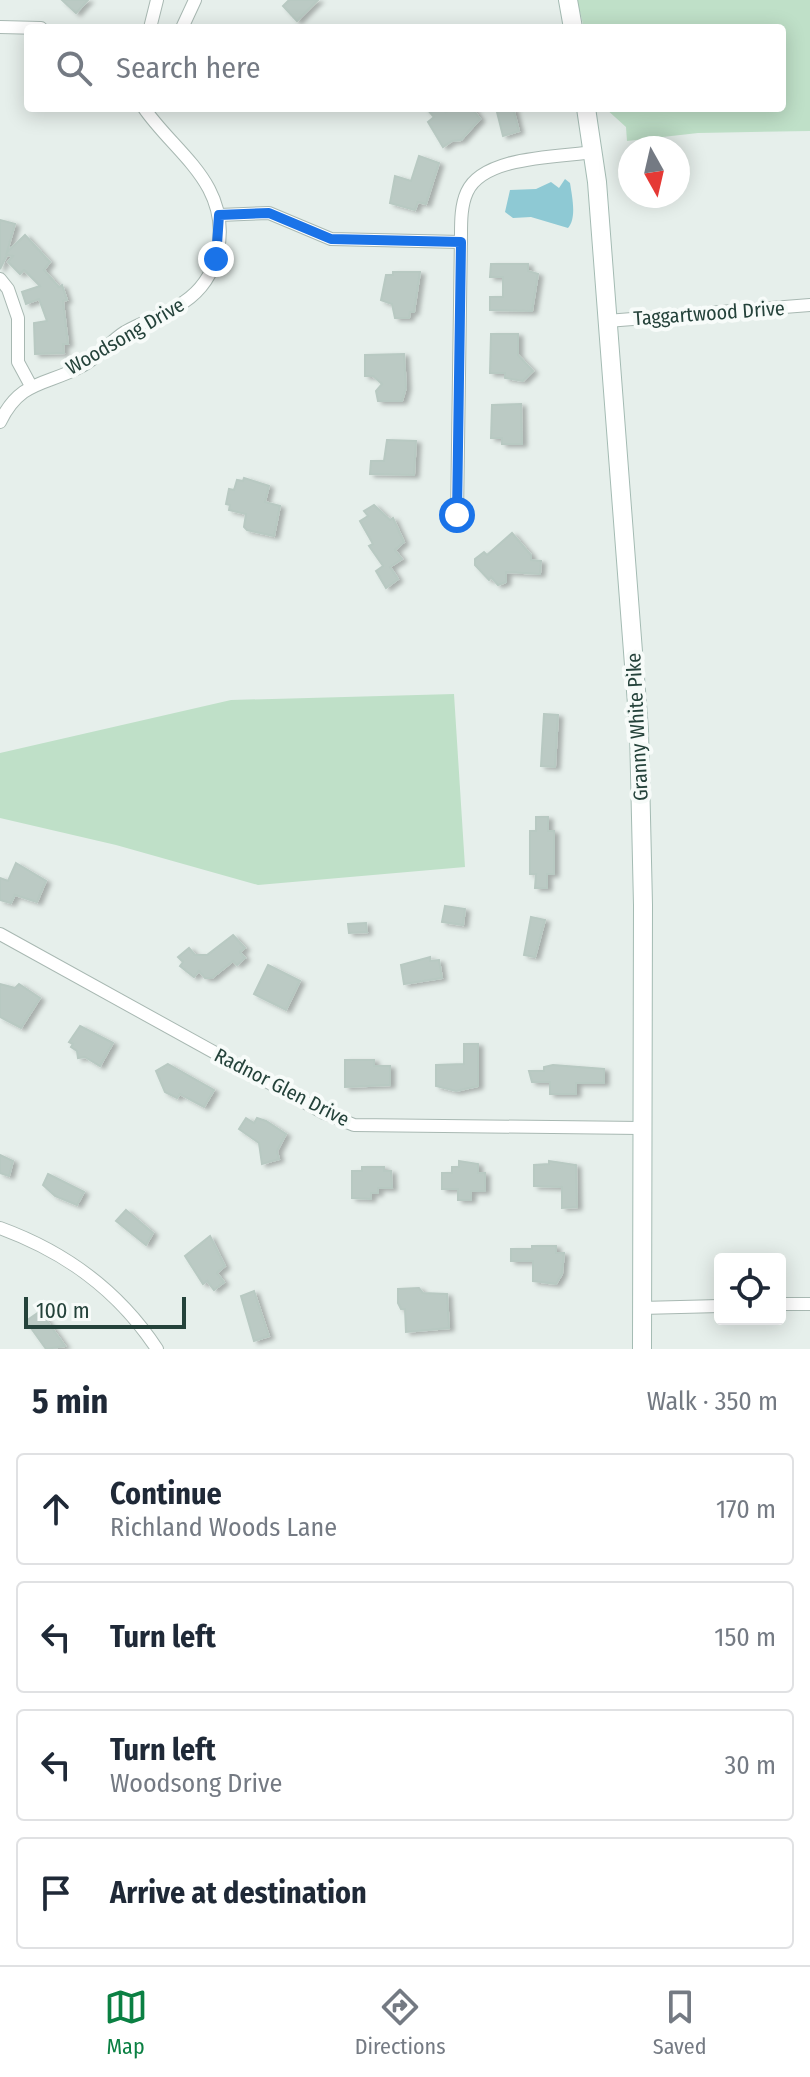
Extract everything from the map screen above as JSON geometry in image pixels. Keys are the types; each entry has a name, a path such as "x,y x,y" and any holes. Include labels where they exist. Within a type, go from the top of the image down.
{"main road":[{"path":"568,0 572,24"},
{"name":"Granny White Pike","path":"587,112 594,152 639,730 642,1349"}],"street":[{"path":"151,24 157,0"},
{"path":"184,24 195,0"},
{"path":"0,27 24,28"},
{"name":"Woodsong Drive","path":"0,422 6,400 31,386 81,367 126,332 190,298 205,282 216,259 219,215 202,178 147,112"},
{"path":"457,515 461,242 466,193 482,173 503,165 594,152"},
{"path":"219,215 269,213 331,239 461,242"},
{"path":"0,279 7,286 18,318 18,362 31,386"},
{"name":"Taggartwood Drive","path":"607,321 810,305"},
{"name":"Radnor Glen Drive","path":"0,934 324,1113 354,1125 377,1128 641,1128"},
{"path":"0,1228 45,1246 93,1277 129,1311 157,1349"},
{"path":"786,1304 810,1304"},
{"path":"641,1308 714,1306"}],"green space":[{"path":"577,0 810,0 810,131 627,136 626,127 609,112 786,112 786,24 583,24"},
{"path":"454,694 465,867 258,885 116,845 0,818 0,753 231,700"}],"water":[{"path":"565,179 570,183 573,207 568,228 531,217 513,218 505,212 510,190 536,189 551,182 559,188"}],"building":[{"path":"62,0 88,0 76,13"},
{"path":"289,0 318,0 297,21 283,6"},
{"path":"430,112 475,112 480,119 461,140 443,147 428,122 434,117"},
{"path":"497,112 514,112 519,131 503,136"},
{"path":"419,156 439,163 426,204 418,202 415,210 390,203 395,176 411,181"},
{"path":"0,220 15,224 7,252 25,235 50,262 44,270 59,287 62,285 67,300 63,301 68,344 63,344 64,353 35,354 34,323 47,321 39,299 26,304 22,292 40,286 24,270 20,274 8,262 13,256 7,255 0,269"},
{"path":"491,264 528,264 528,271 538,274 532,311 490,310 490,297 503,297 503,277 490,277"},
{"path":"393,272 420,272 414,312 410,312 409,318 395,318 392,304 381,300 386,275 393,275"},
{"path":"491,334 518,334 518,355 533,371 523,381 505,378 505,373 490,373"},
{"path":"404,354 406,388 402,401 378,401 376,391 382,384 373,376 365,376 365,355"},
{"path":"521,404 522,444 502,444 502,438 491,438 492,405"},
{"path":"387,440 416,441 414,475 370,474 371,461 384,461"},
{"path":"244,478 269,486 265,502 280,506 274,536 247,530 244,527 246,514 229,510 230,505 226,504 229,489 234,490 237,480 243,481"},
{"path":"374,505 390,520 393,518 404,542 395,550 402,559 390,567 398,579 386,588 376,571 383,566 369,546 373,544 360,521 368,516 364,511"},
{"path":"512,533 531,555 531,560 541,561 540,574 506,572 506,582 498,585 475,565 475,559 484,552 487,555"},
{"path":"544,714 558,715 555,767 541,766"},
{"path":"536,817 548,817 548,831 554,831 554,874 547,874 547,888 535,888 536,874 530,874 530,831 536,831"},
{"path":"16,863 46,881 37,902 15,895 11,903 0,900 0,878 8,881"},
{"path":"445,906 465,909 463,925 442,922"},
{"path":"531,917 545,920 535,957 524,955"},
{"path":"366,923 367,932 349,933 348,924"},
{"path":"233,935 245,948 240,952 245,958 237,965 233,961 212,978 205,978 199,971 194,977 180,966 183,962 178,957 189,948 195,955 207,955"},
{"path":"430,957 430,961 439,960 442,978 404,984 401,965"},
{"path":"268,965 300,981 286,1010 254,994"},
{"path":"0,984 15,988 19,984 40,998 21,1028 0,1017"},
{"path":"80,1026 113,1043 100,1066 85,1057 78,1058 77,1051 71,1047 73,1044 69,1042"},
{"path":"464,1044 478,1044 478,1086 456,1091 436,1086 436,1065 464,1064"},
{"path":"345,1060 374,1060 374,1066 390,1066 390,1085 345,1087"},
{"path":"168,1064 214,1090 204,1107 180,1094 177,1098 165,1092 156,1071"},
{"path":"544,1067 604,1069 604,1083 576,1083 576,1094 550,1094 550,1082 532,1082 529,1071 544,1071"},
{"path":"246,1118 254,1123 257,1118 266,1121 286,1134 277,1151 279,1159 262,1164 259,1143 239,1129"},
{"path":"0,1155 13,1161 9,1176 0,1173"},
{"path":"459,1161 478,1164 478,1173 485,1173 485,1191 471,1191 471,1200 458,1200 458,1189 442,1189 442,1173 452,1173 452,1167 459,1167"},
{"path":"549,1161 576,1165 577,1207 562,1208 562,1187 534,1186 534,1165 549,1164"},
{"path":"362,1167 384,1167 384,1171 391,1171 392,1188 378,1188 378,1193 371,1193 371,1199 352,1198 352,1171 362,1171"},
{"path":"48,1174 84,1192 77,1205 55,1196 43,1185"},
{"path":"126,1210 153,1233 146,1245 116,1221"},
{"path":"210,1236 225,1266 217,1273 224,1282 214,1290 207,1281 203,1284 185,1256"},
{"path":"532,1246 556,1246 556,1253 564,1253 562,1274 556,1284 533,1281 533,1261 511,1261 511,1249 532,1249"},
{"path":"419,1288 423,1293 447,1294 449,1328 406,1332 405,1309 401,1309 398,1303 398,1289"},
{"path":"254,1291 269,1336 254,1341 241,1296"},
{"path":"39,1312 65,1346 46,1349 26,1321"}],"route":[{"path":"216,259 220,237 219,215 251,212 276,215 318,236 331,239 461,242 457,515"}]}
